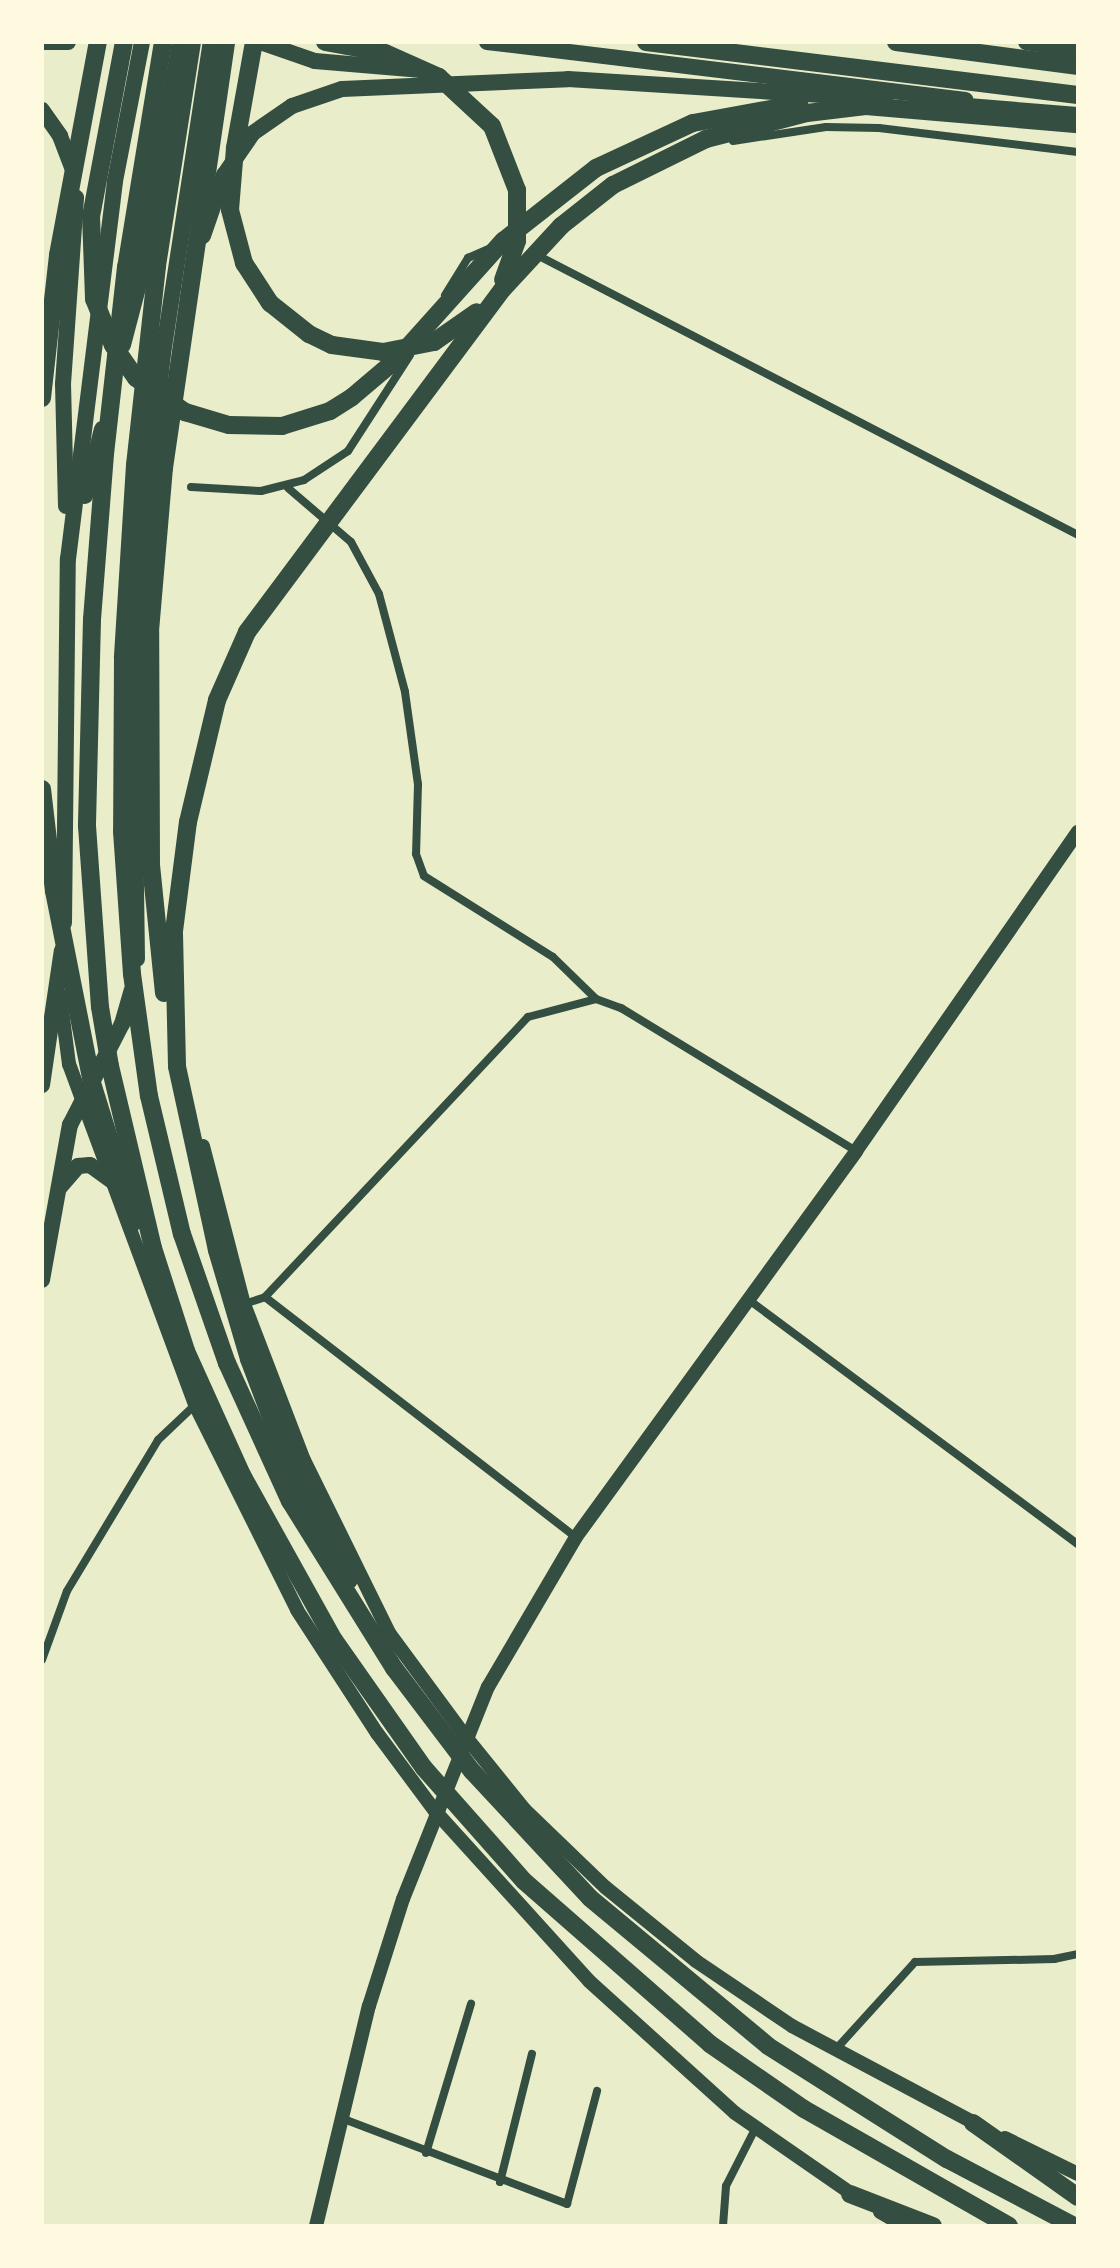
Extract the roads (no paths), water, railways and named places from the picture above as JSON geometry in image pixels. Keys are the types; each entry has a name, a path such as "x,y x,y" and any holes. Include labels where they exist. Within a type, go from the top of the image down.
{"highway":[{"path":"42,42 68,42"},
{"path":"42,398 58,255 98,42"},
{"path":"124,42 91,216 94,299 102,326 136,378 185,412 229,425 282,426 330,411 352,397 397,359 531,215 627,151 693,123 741,111 800,104 866,106 1078,124"},
{"path":"68,559 115,181 142,42"},
{"path":"163,42 126,267 104,468 91,634 87,826 99,993 110,1066 153,1248 186,1351"},
{"path":"68,559 139,284 180,42"},
{"path":"192,42 145,355 126,587 122,831 132,974 149,1096 171,1195 222,1352 290,1501 394,1668 521,1827 590,1898 669,1968 768,2046 858,2106 1074,2226"},
{"path":"325,42 385,53 439,77 477,108 505,147 519,215 511,262 489,300 434,342 383,352 332,345 287,319 255,284 235,240 230,210 235,148 257,42 294,57 338,65 568,79 1078,114"},
{"path":"487,42 1078,114"},
{"path":"646,42 1078,95"},
{"path":"896,42 1078,66"},
{"path":"1026,42 1078,50"},
{"path":"214,44 164,468 150,631 151,865 177,1066 217,1250 249,1359 283,1449 394,1668"},
{"path":"42,1280 54,1197 81,1099 122,1024 132,991 139,945 137,651 163,354 214,44"},
{"path":"163,354 224,175 243,145 277,114 325,94 360,86 568,79"},
{"path":"177,1066 174,931 196,778 231,666 270,597 502,290 585,205 644,168 706,139 785,117 866,106"},
{"path":"42,110 68,152 76,196 63,384 68,559 64,715 68,833 59,989 42,1085"},
{"path":"42,789 54,891 92,1083 145,1250 242,1475 334,1640 424,1768 505,1860 585,1939 710,2044 804,2109 1009,2226"},
{"path":"54,1197 78,1166 90,1165 111,1180"},
{"path":"973,2123 1078,2197"},
{"path":"850,2194 933,2226"}],"main road":[{"path":"136,812 149,899 192,1098 244,1304 304,1460 389,1633 465,1736 525,1810 605,1887 708,1969 792,2026 973,2123 1078,2174"},
{"path":"316,2226 369,2006 435,1811 465,1736 576,1537 856,1151 1078,831"},
{"path":"59,989 63,1035 81,1099 195,1405 297,1610 377,1733 435,1811 589,1981 756,2127 850,2194 904,2226"}],"street":[{"path":"531,251 611,182 668,159 775,133 879,128 1078,152"},
{"path":"191,487 229,492 288,488 348,451 367,428 468,258 484,247 508,245 531,251 1078,535"},
{"path":"288,488 351,542 379,594 405,692 418,784 416,854 424,876 553,957 596,999 621,1008 856,1151"},
{"path":"244,1304 265,1297 528,1017 596,999"},
{"path":"265,1297 576,1537"},
{"path":"749,1300 1078,1544"},
{"path":"42,1660 67,1591 158,1440 195,1405"},
{"path":"837,2048 915,1962 1054,1959 1078,1954"},
{"path":"426,2153 471,2004"},
{"path":"500,2182 532,2054"},
{"path":"340,2118 500,2182 567,2204 597,2091"},
{"path":"723,2226 726,2186 756,2127"}]}
